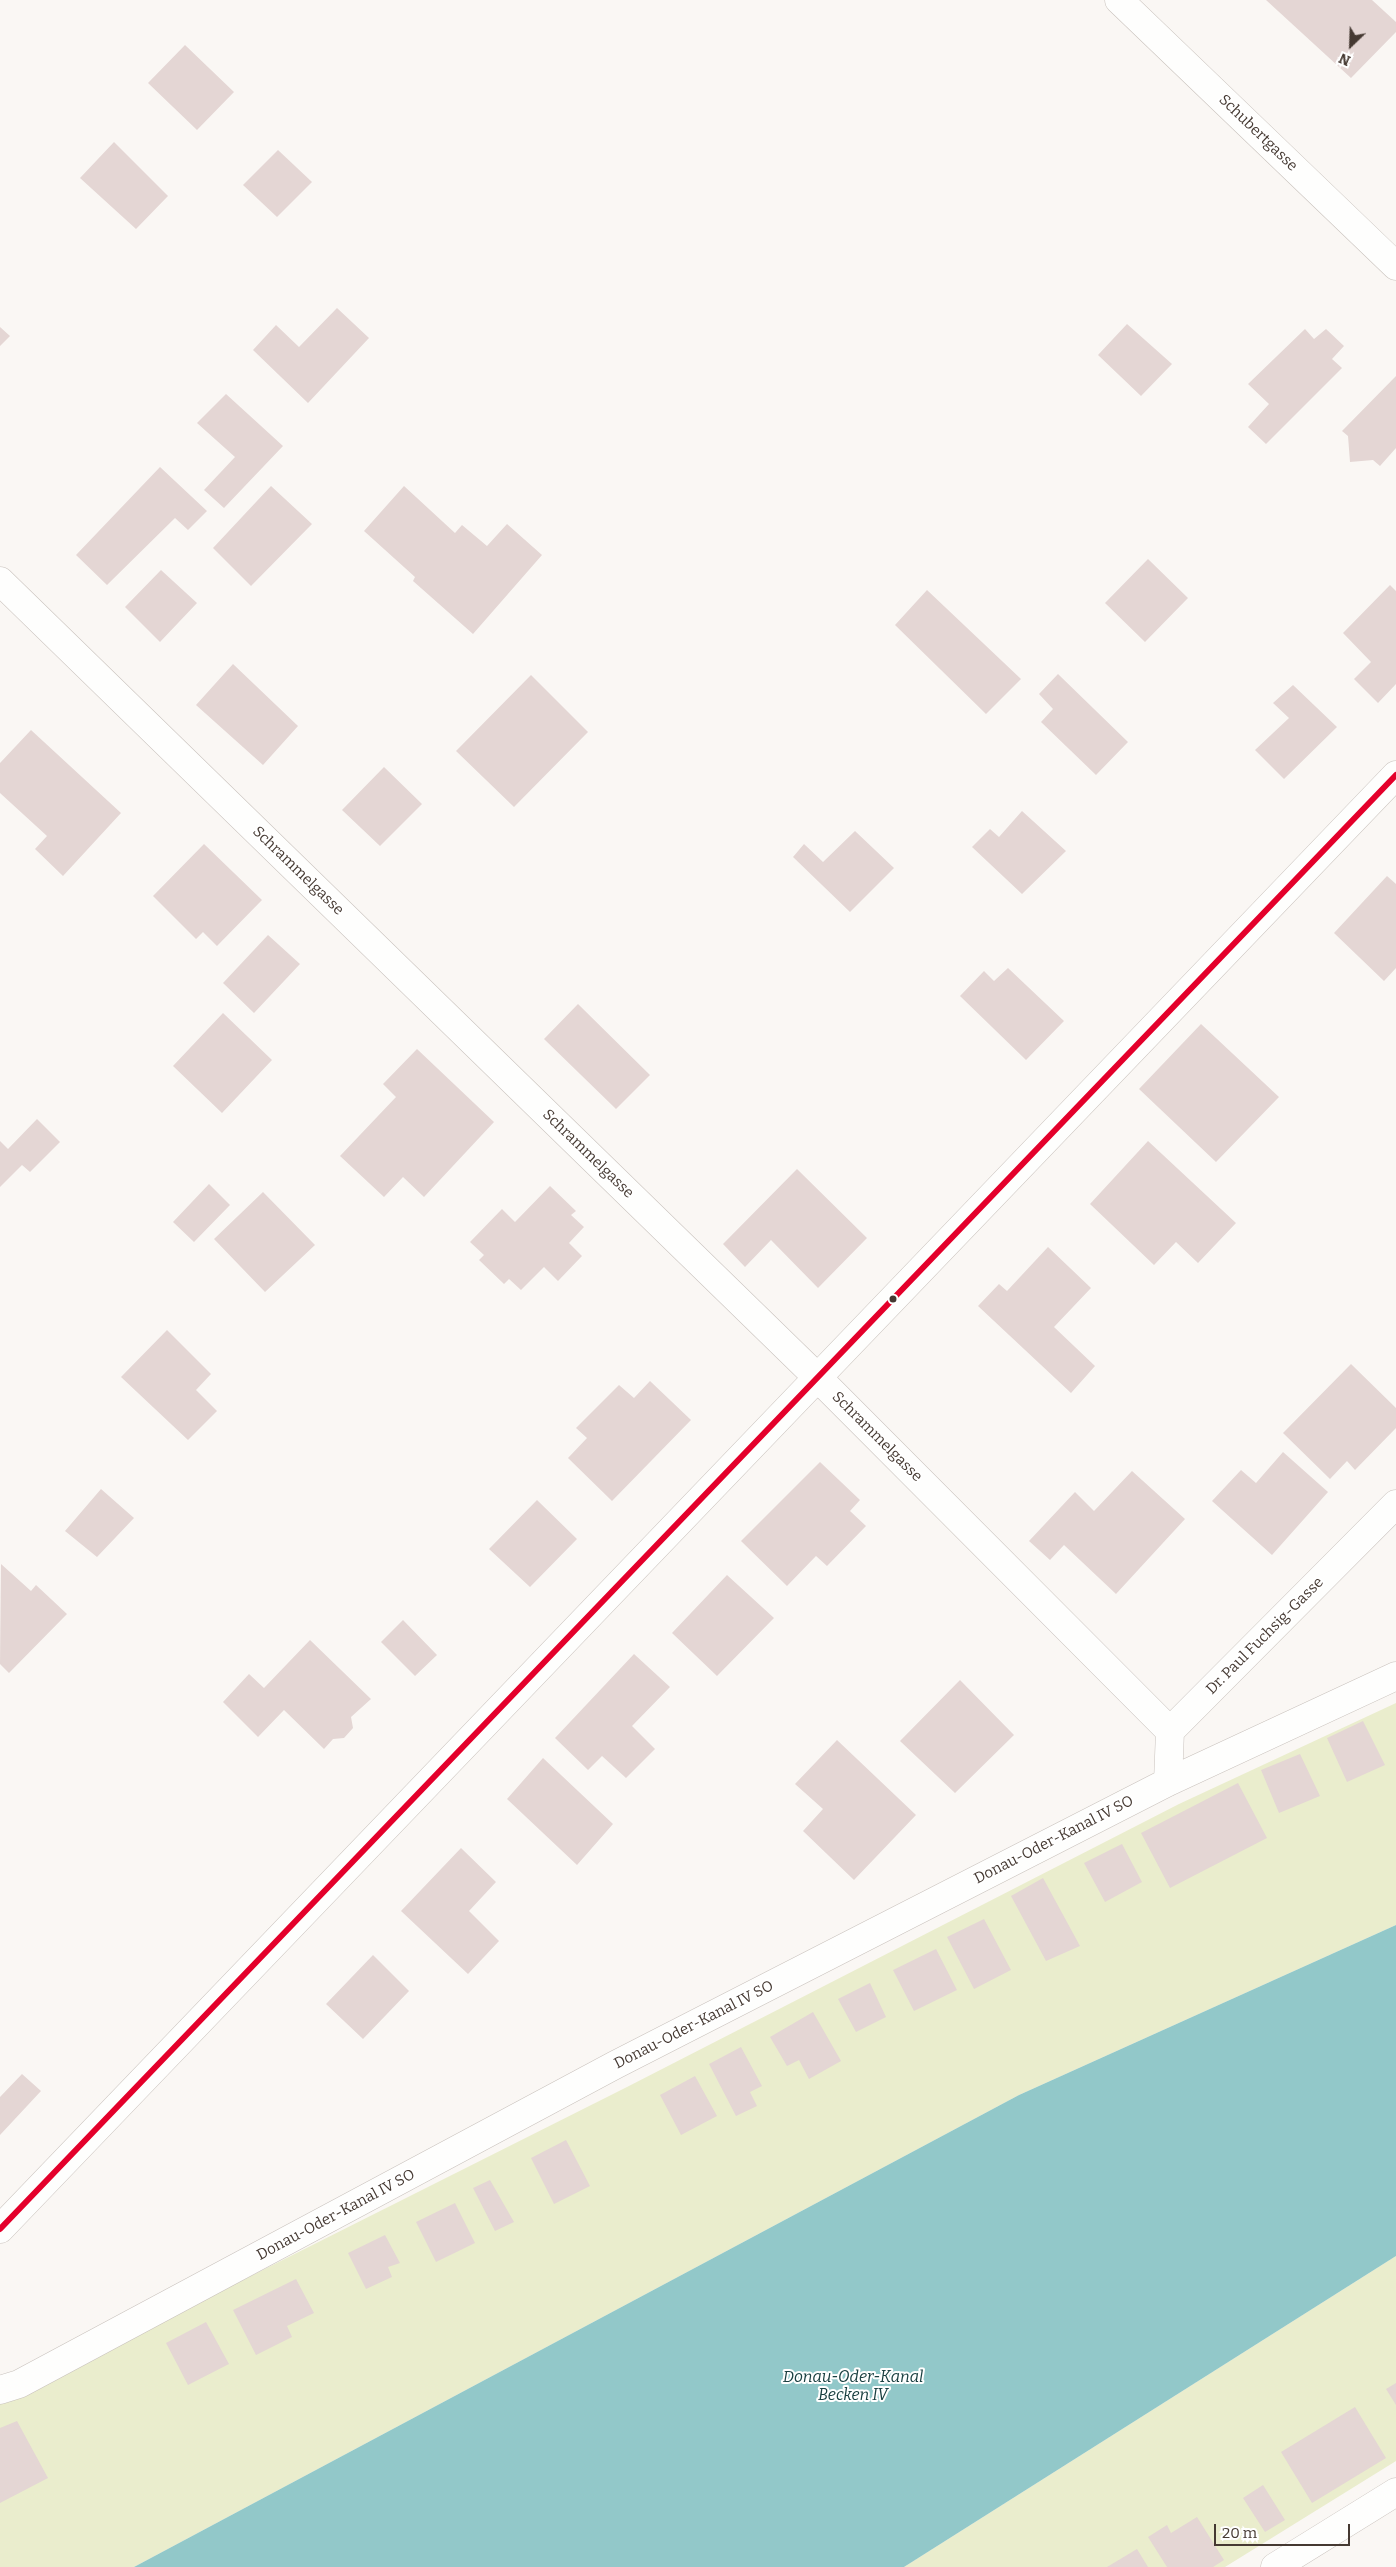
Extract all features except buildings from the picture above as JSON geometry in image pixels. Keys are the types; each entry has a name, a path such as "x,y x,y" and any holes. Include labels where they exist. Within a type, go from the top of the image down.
{"street":[{"name":"Schubertgasse","path":"1119,0 1396,266"},
{"name":"Schrammelgasse","path":"0,581 818,1378 1170,1732"},
{"path":"0,2229 1396,775"},
{"name":"Dr. Paul Fuchsig-Gasse","path":"1170,1732 1396,1504"},
{"name":"Donau-Oder-Kanal IV SO","path":"0,2390 19,2384 615,2065 1168,1782 1396,1676"},
{"path":"1168,1782 1170,1732"},
{"path":"1275,2567 1396,2492"}],"green space":[{"path":"1396,1703 1396,1925 1019,2095 134,2567 0,2567 0,2402 627,2087 1179,1804"},
{"path":"1396,2256 1396,2461 1225,2567 904,2567"}],"water":[{"name":"Donau-Oder-Kanal Becken IV","path":"1396,1925 1396,2256 904,2567 134,2567 1019,2095"}],"transit line":[{"path":"0,2229 1396,775"}]}
